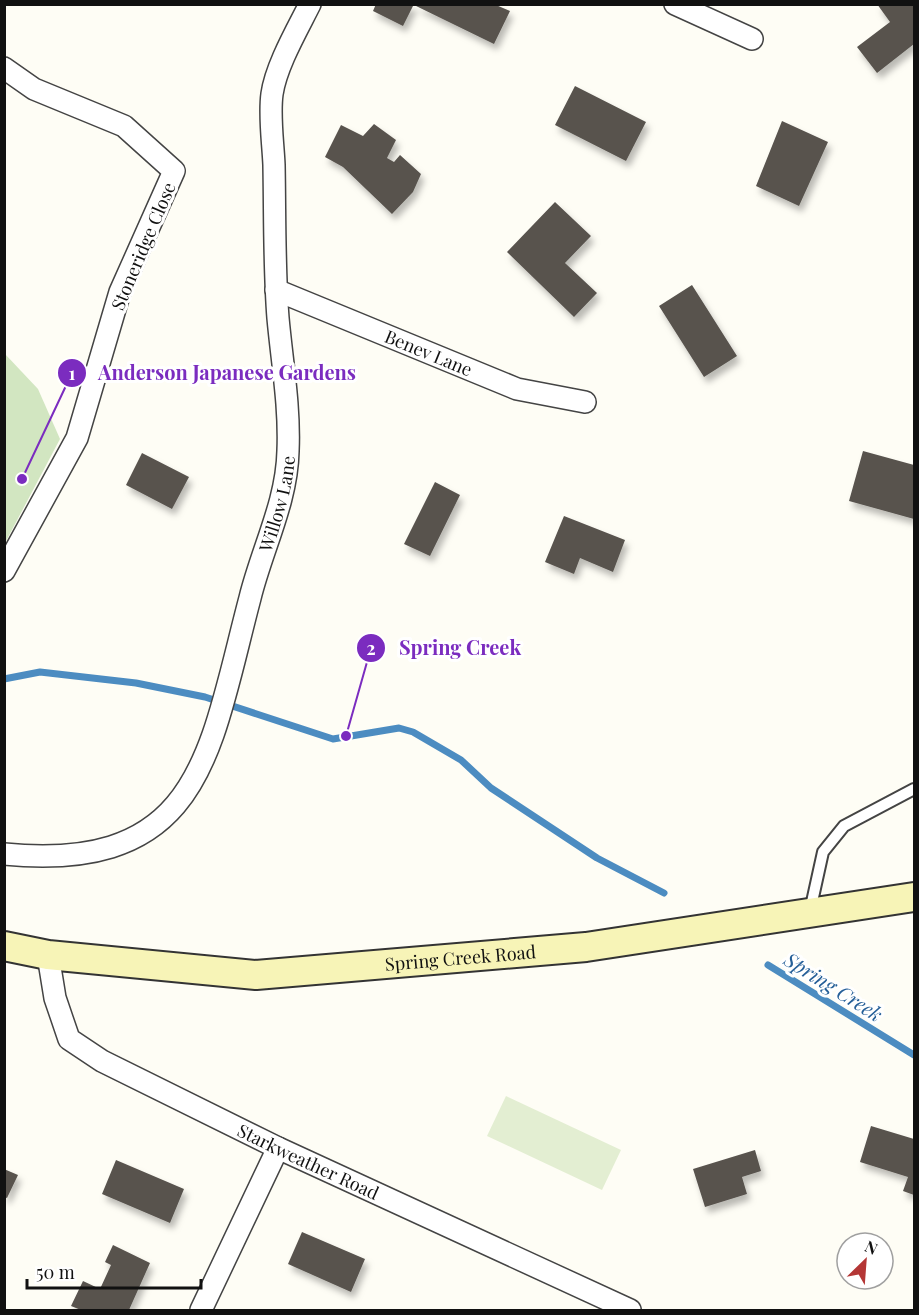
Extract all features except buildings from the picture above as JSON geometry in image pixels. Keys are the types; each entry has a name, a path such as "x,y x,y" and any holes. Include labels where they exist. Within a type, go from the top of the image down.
{"main road":[{"name":"Spring Creek Road","path":"4,946 48,955 256,975 586,947 915,897"}],"street":[{"name":"Willow Lane","path":"4,854 46,858 84,854 129,842 164,819 185,796 199,771 212,737 258,567 279,510 289,451 276,290 272,93 290,45 310,4"},
{"path":"675,4 752,39"},
{"name":"Stoneridge Close","path":"4,68 34,89 124,126 174,171 120,292 77,438 4,571"},
{"name":"Benev Lane","path":"276,290 517,389 585,402"},
{"name":"Starkweather Road","path":"48,955 55,998 69,1039 102,1061 278,1148 630,1311"},
{"path":"201,1311 278,1148"}],"lane":[{"path":"810,912 823,852 844,826 915,789"}],"green space":[{"path":"5,354 38,389 60,439 5,543"},
{"path":"506,1096 621,1150 602,1190 487,1136"}],"waterway":[{"name":"Spring Creek","path":"4,679 40,672 136,683 205,697 333,739 399,728 413,732 461,760 491,788 597,858 664,893"},
{"name":"Spring Creek","path":"768,965 914,1055"}],"place":[{"name":"Anderson Japanese Gardens","path":"22,479"},
{"name":"Spring Creek","path":"346,736"}]}
